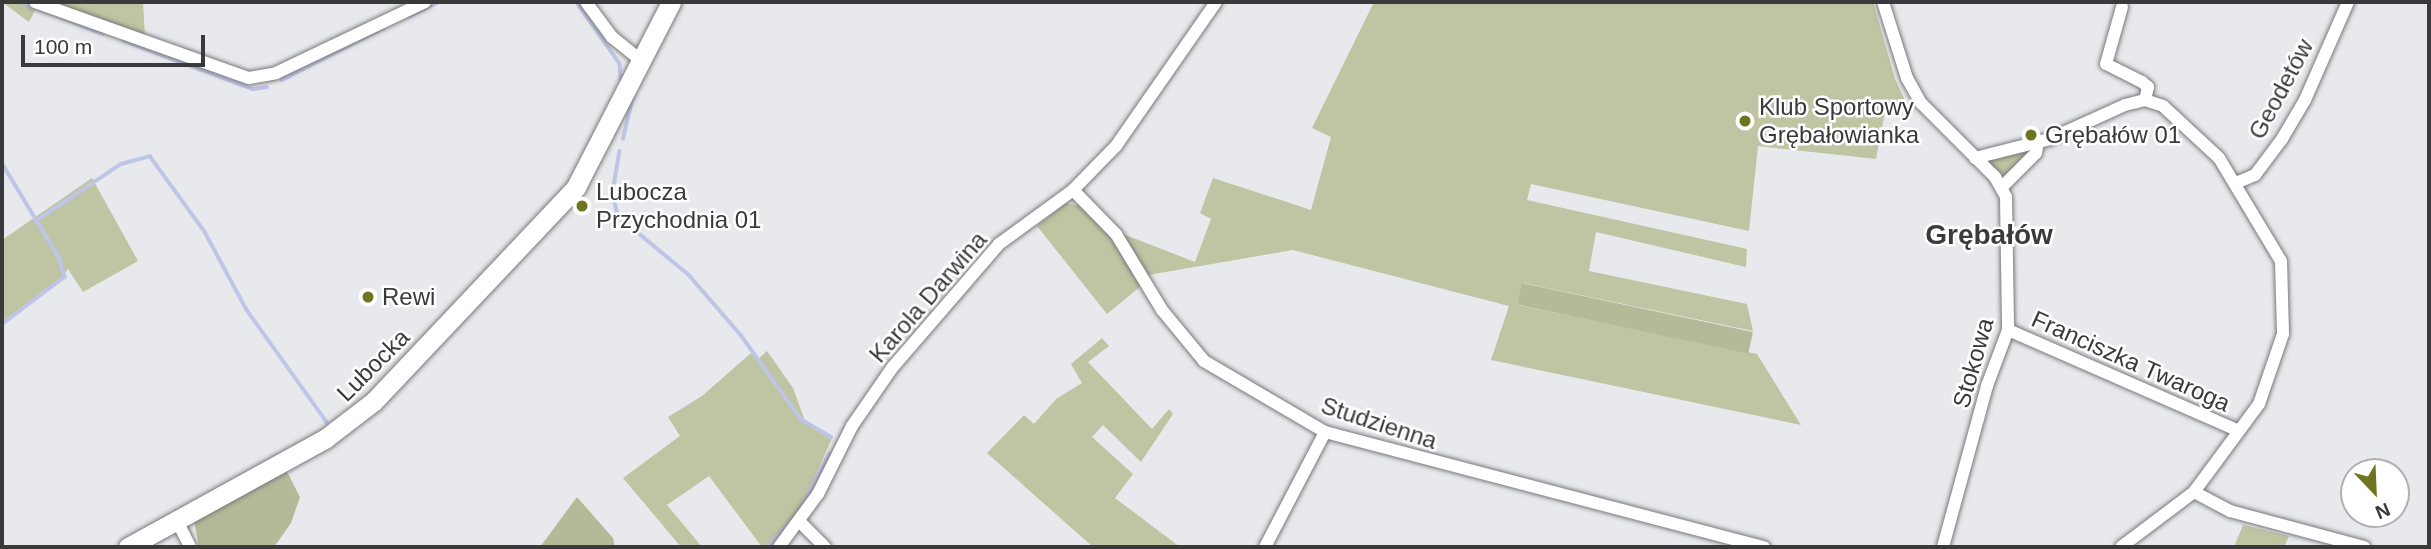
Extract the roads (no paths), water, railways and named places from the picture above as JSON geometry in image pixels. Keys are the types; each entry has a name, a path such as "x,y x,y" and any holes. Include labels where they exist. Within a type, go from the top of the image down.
{"street":[{"path":"35,2 250,78 275,73 425,2"},
{"path":"586,2 612,37 639,59"},
{"name":"Lubocka","path":"128,547 326,438 367,408 576,187 599,149 639,59 671,2"},
{"name":"Karola Darwina","path":"779,547 799,521 852,426 892,368 999,244 1073,190 1116,146 1216,2"},
{"path":"1883,2 1916,94 2003,187 2036,153 2038,143"},
{"name":"Geodetów","path":"2236,183 2255,175 2282,139 2305,100 2348,2"},
{"path":"2122,6 2106,64 2148,87 2145,100"},
{"path":"1975,158 2038,143 2145,100 2163,106 2219,158 2281,261 2284,291 2283,334 2259,404 2237,430 2194,492 2121,547"},
{"name":"Stokowa","path":"1943,547 1987,386 2008,330 2007,205 2003,187"},
{"name":"Studzienna","path":"1073,190 1116,234 1162,310 1203,361 1325,432 1764,547"},
{"name":"Franciszka Twaroga","path":"2008,330 2237,430"},
{"path":"1265,547 1325,432"},
{"path":"2194,492 2230,511 2364,547"},
{"path":"176,519 190,547"},
{"path":"799,521 825,547"}],"waterway":[{"path":"22,2 103,34"},
{"path":"410,16 439,2"},
{"path":"577,2 620,64 621,80"},
{"path":"282,80 384,28"},
{"path":"124,41 253,89 267,87"},
{"path":"623,139 635,87"},
{"path":"620,151 613,192 618,216 689,275 741,335 801,419 831,437"},
{"path":"36,221 121,164 150,156 205,232 247,310 327,422"},
{"path":"2,163 59,257 65,277 2,325"},
{"path":"801,508 829,454"},
{"path":"768,547 790,522"}],"place":[{"name":"Klub Sportowy Grębałowianka","path":"1745,121"},
{"name":"Grębałów 01","path":"2031,135"},
{"name":"Lubocza Przychodnia 01","path":"582,206"},
{"name":"Rewi","path":"368,297"}],"district":[{"name":"Grębałów","path":"1989,235"}]}
